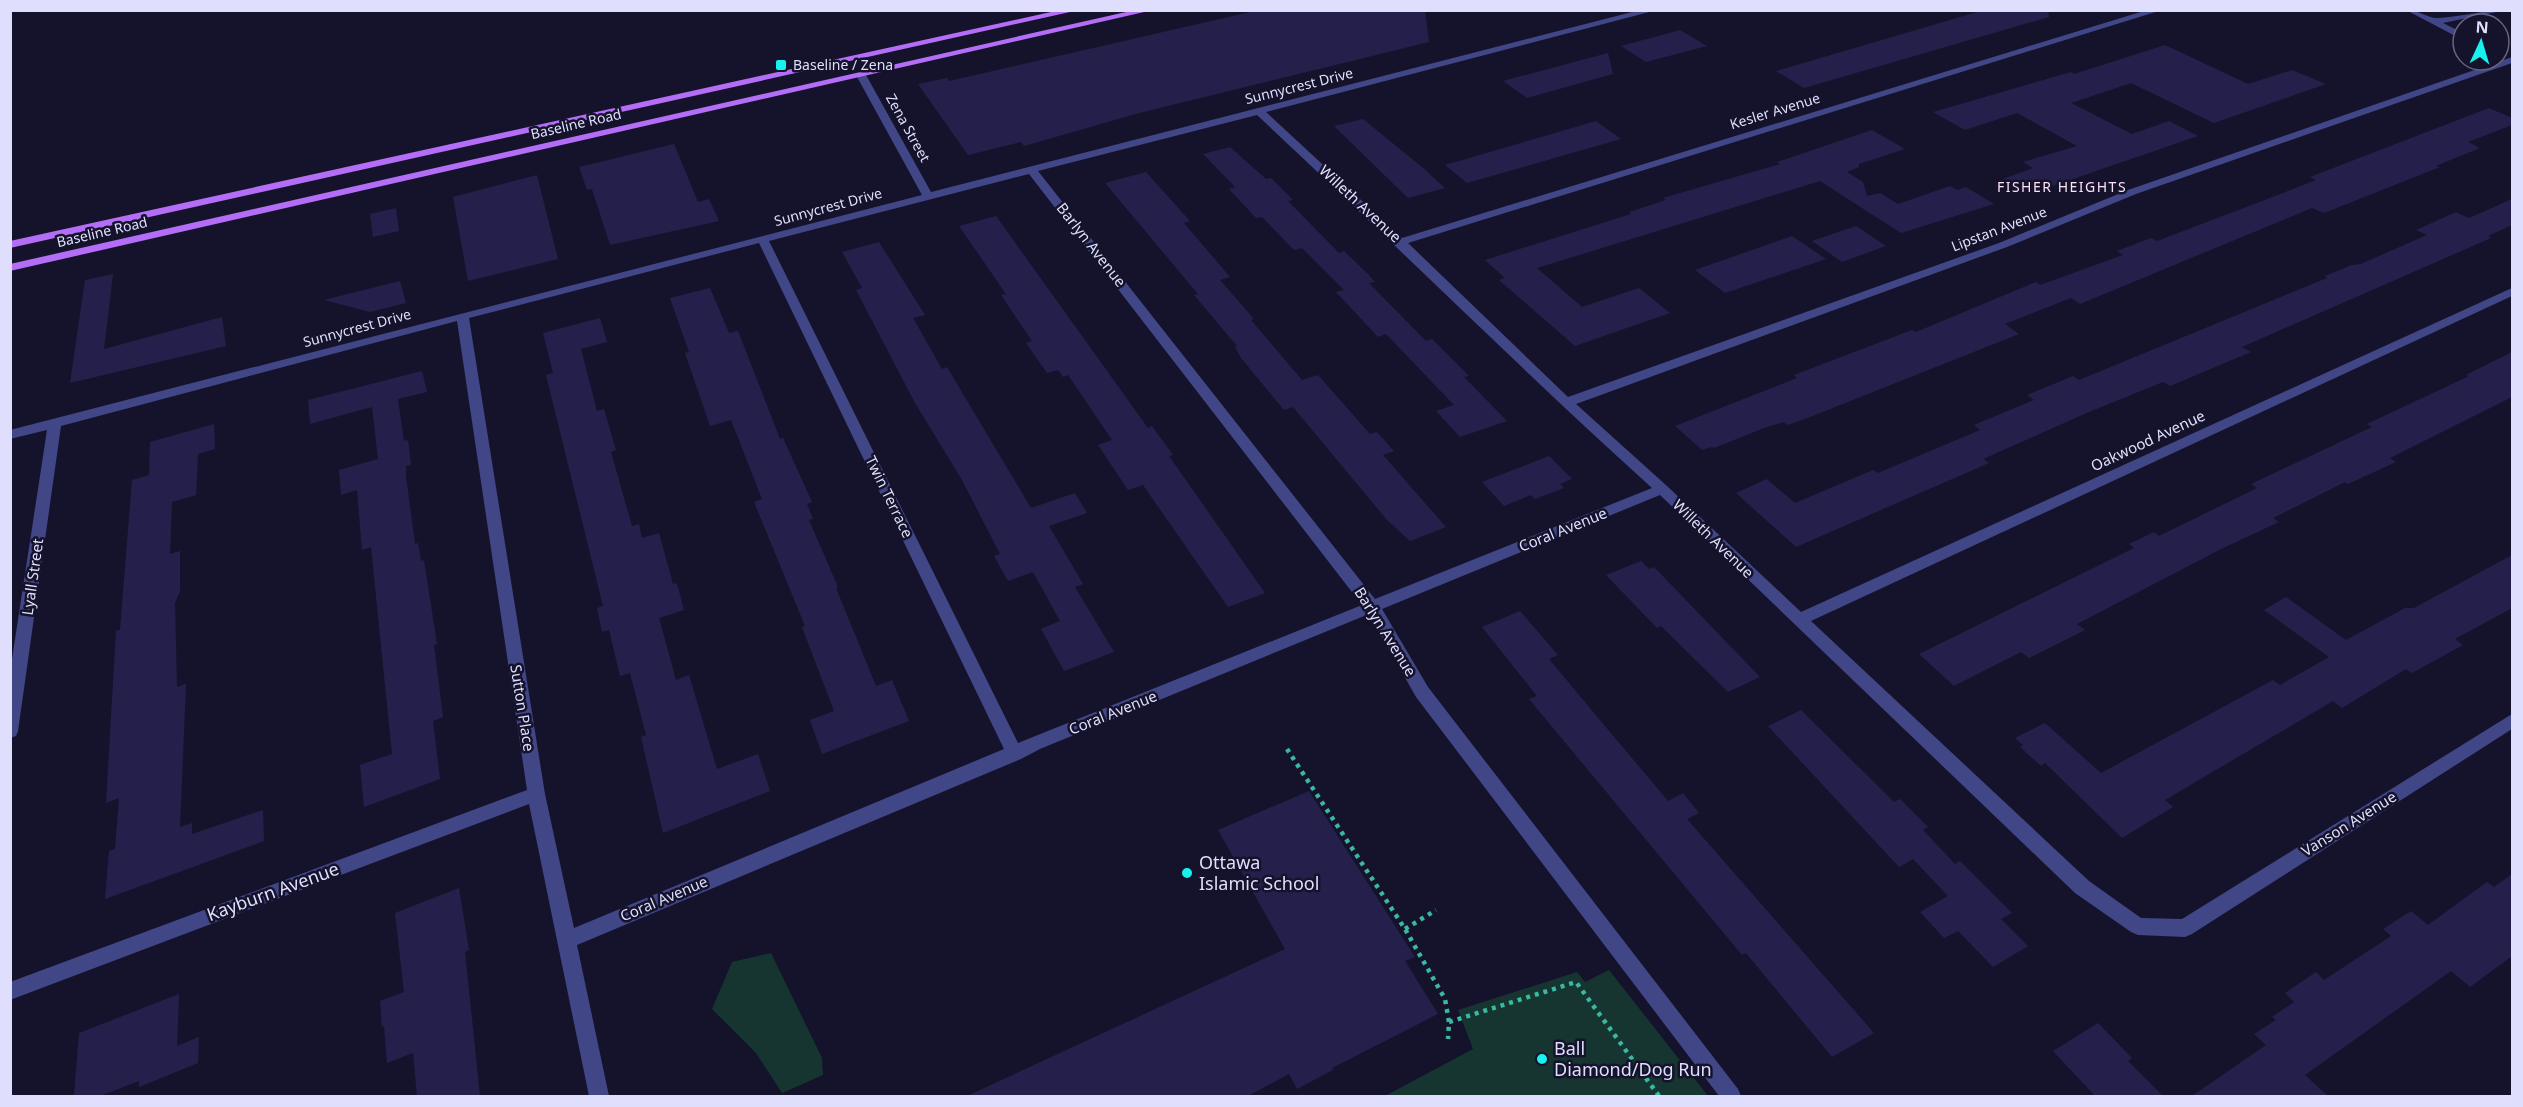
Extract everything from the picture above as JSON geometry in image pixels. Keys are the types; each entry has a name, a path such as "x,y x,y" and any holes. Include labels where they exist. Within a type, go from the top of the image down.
{"main road":[{"name":"Baseline Road","path":"10,245 1075,10"},
{"name":"Baseline Road","path":"10,268 1149,10"}],"street":[{"name":"Sunnycrest Drive","path":"10,435 462,316 1653,10"},
{"name":"Kesler Avenue","path":"1400,242 2158,10"},
{"path":"2410,10 2451,31"},
{"path":"2434,22 2502,10"},
{"name":"Lipstan Avenue","path":"1566,403 2003,245 2132,192 2512,61"},
{"name":"Zena Street","path":"861,75 928,196"},
{"name":"Willeth Avenue","path":"1260,112 1400,242 1566,403 1662,489 2082,887 2138,926 2185,928"},
{"name":"Barlyn Avenue","path":"1033,171 1373,608 1422,692 1731,1096"},
{"name":"Twin Terrace","path":"763,240 1014,754"},
{"name":"Oakwood Avenue","path":"1798,620 2512,292"},
{"name":"Sutton Place","path":"462,316 536,794 599,1096"},
{"name":"Lyall Street","path":"10,731 55,423"},
{"name":"Coral Avenue","path":"567,940 1662,489"},
{"name":"Vanson Avenue","path":"2185,928 2512,721"},
{"name":"Kayburn Avenue","path":"10,991 536,794"}],"path":[{"path":"1287,749 1405,929 1445,999 1449,1022 1448,1039"},
{"path":"1405,929 1436,910"},
{"path":"1449,1022 1576,982 1659,1096"}],"green space":[{"path":"771,953 822,1058 823,1075 782,1093 756,1053 712,1009 732,962"},
{"path":"1609,970 1708,1096 1385,1096 1473,1049 1458,1010 1577,972 1585,982"}],"building":[{"path":"1259,10 1425,10 1429,42 1139,113 1024,146 1021,142 968,155 918,84 947,78 949,81"},
{"path":"1984,10 2048,10 2049,17 1804,88 1776,71"},
{"path":"1680,30 1707,46 1646,62 1621,46"},
{"path":"2165,45 2248,84 2292,70 2326,84 2214,123 2131,83 2071,103 2132,134 2169,121 2198,136 2029,194 2003,179 2033,168 2023,162 2077,146 2017,113 1965,130 1933,112 2071,72 2074,74"},
{"path":"1608,53 1613,74 1527,98 1503,81"},
{"path":"2489,108 2512,118 2512,125 2468,142 2480,148 2436,166 2440,167 2324,213 2312,208 2080,304 2071,298 2005,324 2019,334 1810,417 1788,425 1784,422 1764,428 1714,448 1702,450 1675,426 1797,378 1794,375 1912,330 1916,332 2036,282 2040,285 2123,255 2117,251 2151,238 2157,241 2257,203 2316,180 2310,177"},
{"path":"1363,119 1445,188 1408,198 1334,126"},
{"path":"1596,121 1621,139 1467,183 1445,165"},
{"path":"1872,130 1905,149 1859,164 1859,167 1847,172 1863,182 1867,196 1880,193 1898,204 1950,186 1957,190 1966,187 1994,204 1901,233 1820,181 1537,268 1582,307 1639,288 1670,313 1575,346 1499,280 1505,278 1485,260 1631,214 1629,212 1666,200 1663,198 1780,164 1777,162"},
{"path":"674,144 698,202 709,199 719,221 610,245 592,189 587,190 579,167"},
{"path":"1230,147 1266,179 1271,178 1293,200 1288,201 1339,253 1344,251 1368,274 1375,282 1369,283 1426,341 1432,339 1469,376 1464,377 1507,421 1460,437 1436,411 1454,405 1386,334 1378,337 1336,292 1344,290 1302,248 1294,250 1262,217 1256,218 1229,189 1235,187 1203,154"},
{"path":"1146,172 1190,221 1184,223 1230,277 1220,280 1254,319 1251,320 1302,380 1318,375 1370,434 1377,432 1394,451 1383,455 1446,527 1410,541 1387,520 1293,407 1284,410 1241,358 1235,347 1237,346 1194,295 1198,294 1105,183"},
{"path":"537,175 558,259 468,281 453,197"},
{"path":"2512,199 2512,225 2488,236 2491,238 2242,347 2251,352 2170,386 2163,382 2089,412 1983,459 1989,463 1796,547 1736,493 1767,479 1795,503 1873,470 1878,473 1980,430 1974,425 2034,400 2027,395 2073,376 2079,380 2327,278 2325,276 2352,265 2361,264 2427,235 2416,230 2456,212 2469,218"},
{"path":"396,208 399,231 373,237 370,214"},
{"path":"996,216 1148,428 1152,426 1173,455 1169,456 1265,593 1228,607 1143,485 1128,490 1098,445 1112,440 1068,375 1063,377 1058,370 1047,373 1026,343 1032,341 1001,295 1006,294 959,226"},
{"path":"1856,226 1886,246 1842,262 1812,241"},
{"path":"1792,236 1826,259 1725,293 1695,270"},
{"path":"879,242 925,315 913,318 942,369 947,367 1031,508 1075,493 1087,513 1049,526 1083,584 1075,587 1114,652 1064,671 1041,629 1060,621 1033,572 1008,581 994,556 1000,554 962,480 915,403 856,290 862,288 842,252"},
{"path":"113,274 104,349 222,317 226,346 70,383 85,280"},
{"path":"400,281 406,303 370,312 324,300"},
{"path":"710,288 729,333 738,331 780,439 783,438 812,502 807,504 813,519 809,520 838,587 836,588 876,686 892,680 909,721 822,754 810,720 834,711 802,627 805,626 754,502 762,499 731,420 710,426 685,353 689,352 670,298"},
{"path":"600,318 607,342 581,349 597,411 604,409 616,450 611,452 632,526 639,524 642,538 659,533 673,584 676,583 678,587 684,610 659,618 676,680 689,675 717,769 758,754 770,791 663,833 641,737 646,735 630,673 620,676 609,630 602,632 597,608 603,606 546,375 553,373 543,333"},
{"path":"2512,352 2512,397 2390,458 2396,462 2348,484 2345,482 2273,518 2279,522 2223,548 2077,624 2085,630 2029,658 2021,652 1954,686 1919,654 2134,548 2129,544 2154,532 2159,536 2257,488 2251,484 2372,427 2367,424 2469,376 2466,375"},
{"path":"422,371 427,392 398,399 404,441 408,440 411,465 406,466 406,476 415,544 418,543 421,561 424,560 437,644 434,645 443,717 433,721 440,779 364,807 360,765 392,754 371,547 362,550 357,490 341,495 339,470 378,459 372,407 310,424 308,400"},
{"path":"214,424 215,449 198,454 196,495 172,502 170,554 180,551 180,591 175,603 177,687 186,684 180,827 192,823 192,834 263,810 264,841 105,899 109,851 115,849 119,798 106,803 116,631 120,630 132,480 149,475 150,442"},
{"path":"1549,456 1572,479 1560,484 1564,488 1535,499 1531,495 1504,506 1482,482"},
{"path":"2512,555 2512,608 2455,639 2463,645 2412,673 2406,669 2342,708 2333,701 2165,800 2173,807 2122,838 2045,763 2041,766 2020,747 2023,745 2015,738 2045,723 2101,773 2273,680 2280,685 2329,657 2264,610 2286,597 2346,640 2405,608 2414,608"},
{"path":"1641,561 1649,569 1654,567 1760,677 1728,692 1661,626 1657,628 1606,575"},
{"path":"1520,611 1558,655 1549,659 1620,744 1668,801 1683,793 1699,813 1687,819 1874,1033 1832,1057 1746,953 1742,955 1529,699 1537,696 1482,627"},
{"path":"1801,710 1894,802 1900,799 1928,827 1923,830 1955,864 1960,861 2012,913 2001,919 2028,946 1993,967 1958,931 1944,938 1920,912 1948,896 1913,859 1899,867 1768,726"},
{"path":"1309,791 1415,957 1405,961 1438,1014 1332,1068 1333,1070 1297,1089 1289,1074 1248,1096 967,1096 1285,949 1218,830"},
{"path":"2512,874 2512,956 2470,987 2451,971 2305,1075 2328,1096 2192,1096 2266,1045 2254,1034 2276,1020 2272,1017 2294,1002 2285,993 2316,972 2324,980 2391,936 2383,929 2411,911 2428,925 2487,882 2494,887"},
{"path":"459,888 469,950 465,952 480,1096 417,1096 413,1053 387,1063 384,1026 382,1027 380,1001 404,992 395,913"},
{"path":"179,994 177,1046 199,1037 198,1063 139,1087 139,1081 100,1096 74,1096 79,1033"},
{"path":"2098,1023 2132,1058 2128,1061 2163,1096 2095,1096 2053,1051"}],"place":[{"name":"Baseline / Zena","path":"781,65"},
{"name":"Ottawa Islamic School","path":"1187,873"},
{"name":"Ball Diamond/Dog Run","path":"1542,1059"}],"district":[{"name":"FISHER HEIGHTS","path":"2062,187"}]}
